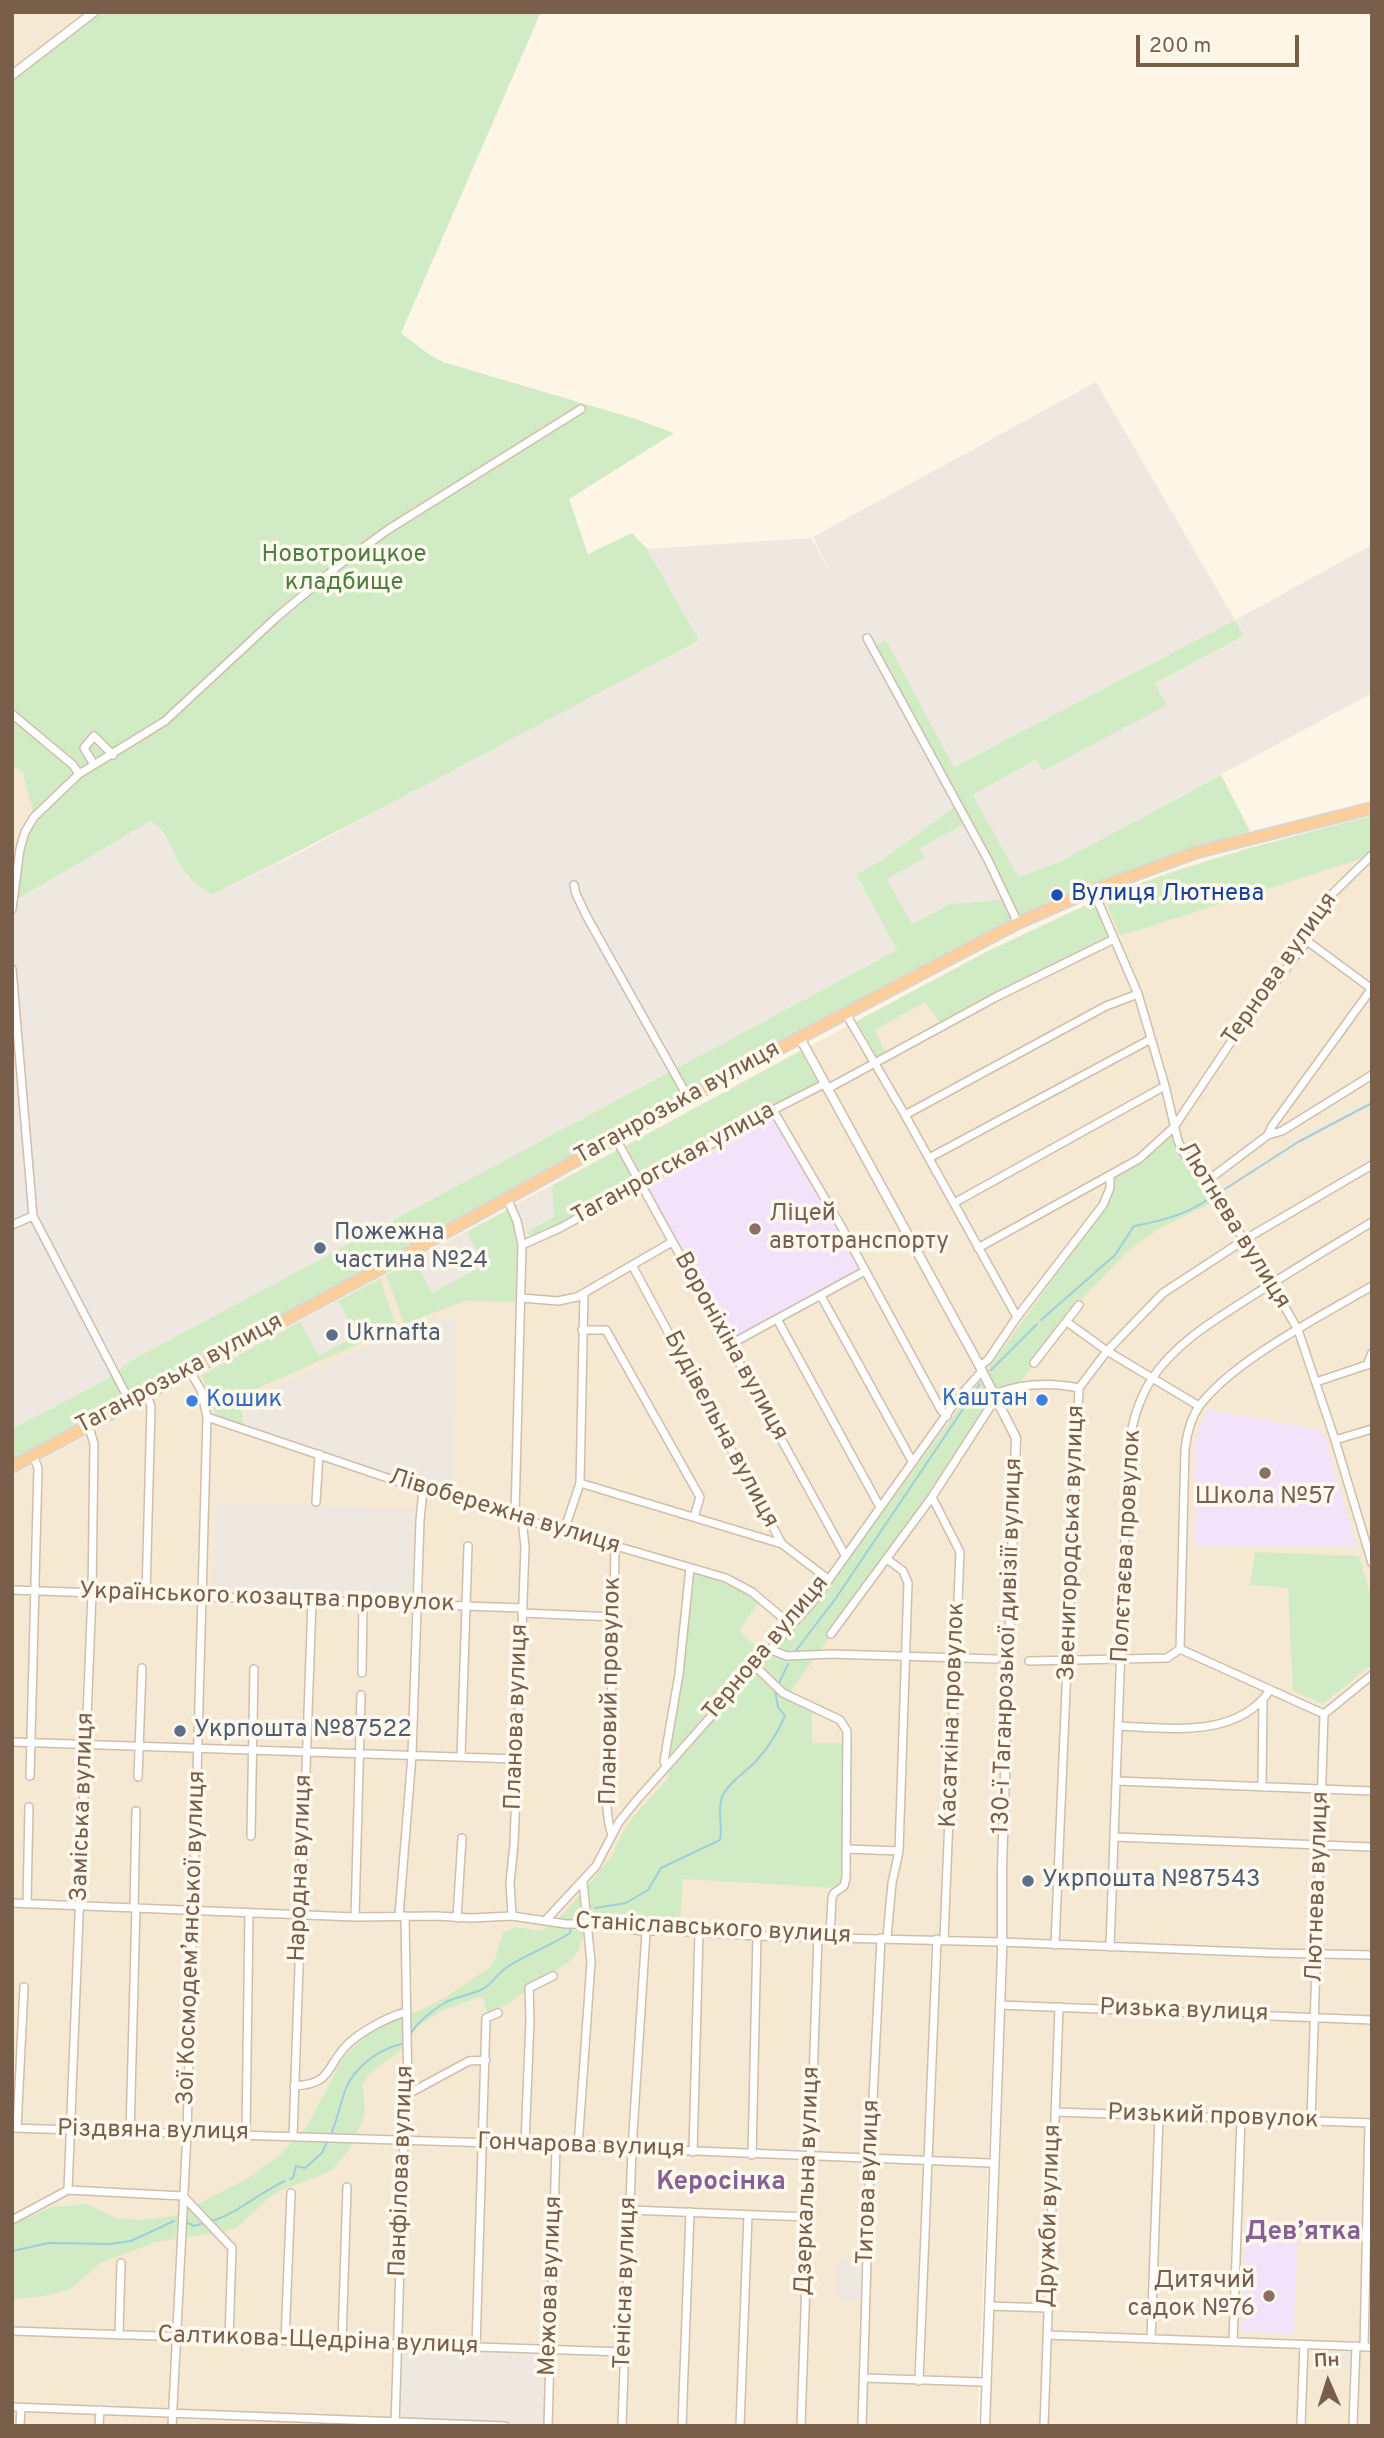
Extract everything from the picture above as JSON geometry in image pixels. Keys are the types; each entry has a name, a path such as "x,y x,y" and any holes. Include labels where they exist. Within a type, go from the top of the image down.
{"highway":[{"name":"Таганрозька вулиця","path":"12,1466 130,1402 148,1398 189,1370 800,1038 1018,923 1093,890 1216,846 1372,808"}],"street":[{"path":"12,75 94,12"},
{"path":"12,909 20,849 25,832 34,817 79,774 165,721 330,572 389,529 581,409"},
{"path":"867,638 988,860 1018,923"},
{"path":"12,714 79,774"},
{"path":"93,764 84,748 94,736 113,755"},
{"name":"Тернова вулиця","path":"978,1248 1139,1159 1174,1127 1239,1030 1307,941 1318,908 1372,855"},
{"path":"574,886 591,924 689,1099"},
{"name":"Лютнева вулиця","path":"1093,890 1138,994 1174,1127 1186,1157 1207,1181 1298,1330 1372,1563"},
{"name":"Таганрогская улица","path":"522,1245 560,1228 773,1110 875,1063 1019,985 1114,939"},
{"path":"1268,1135 1372,989 1307,941"},
{"path":"12,970 33,1216 130,1402"},
{"path":"905,1115 1106,1006 1138,994"},
{"path":"846,1014 1017,1317"},
{"name":"130-ї Таганрозької дивізії вулиця","path":"800,1038 981,1368 1016,1438 982,2426"},
{"path":"929,1158 1151,1039"},
{"path":"1207,1181 1268,1135 1282,1131 1372,1075"},
{"path":"954,1203 1165,1086"},
{"path":"773,1110 941,1410 947,1416"},
{"name":"Вороніхіна вулиця","path":"616,1139 845,1555"},
{"name":"Звенигородська вулиця","path":"1055,1945 1079,1388 1107,1351 1163,1293 1244,1240 1372,1164"},
{"name":"Тернова вулиця","path":"545,1921 583,1882 604,1854 619,1822 815,1600 912,1461 1103,1205 1110,1188 1110,1175"},
{"name":"Планова вулиця","path":"507,1198 517,1222 522,1245 518,1517 525,1547 514,1844 510,1883 512,1916"},
{"path":"12,1226 33,1216"},
{"name":"Полєтаєва провулок","path":"1110,1947 1129,1440 1138,1408 1152,1378 1202,1329 1271,1283 1372,1222"},
{"path":"558,1301 577,1297 672,1242"},
{"name":"Будівельна вулиця","path":"632,1265 782,1544 828,1579"},
{"path":"729,1345 865,1271"},
{"path":"1180,1649 1185,1449 1188,1431 1199,1406 1237,1370 1372,1286"},
{"path":"564,1531 580,1483 583,1293"},
{"path":"821,1296 912,1461"},
{"path":"522,1298 569,1304 582,1316"},
{"path":"1034,1363 1079,1305"},
{"path":"777,1319 880,1507"},
{"path":"1067,1322 1107,1351 1199,1406"},
{"path":"582,1330 606,1330 700,1497 694,1517"},
{"path":"1316,1382 1369,1367 1372,1353"},
{"name":"Зої Космодем’янської вулиця","path":"172,2426 187,2133 207,1417 201,1390 189,1370"},
{"path":"996,1397 1025,1385 1079,1388"},
{"name":"Тернова вулиця","path":"831,1634 932,1497 996,1397"},
{"path":"146,1595 148,1398"},
{"name":"Лівобережна вулиця","path":"207,1417 423,1490 739,1584 791,1625"},
{"name":"Заміська вулиця","path":"68,2190 92,1592 94,1444 88,1424"},
{"path":"1335,1440 1372,1429"},
{"path":"316,1502 319,1454"},
{"path":"30,1776 38,1468 33,1455"},
{"path":"580,1483 782,1544"},
{"name":"Панфілова вулиця","path":"395,2424 404,2140 408,2094 402,1916 423,1490"},
{"name":"Касаткіна провулок","path":"919,2381 940,1939 957,1658 960,1552 932,1497"},
{"path":"461,1757 468,1546"},
{"name":"Плановий провулок","path":"612,1835 607,1772 615,1546"},
{"name":"Титова вулиця","path":"862,2426 870,2159 884,1938 899,1850 908,1583 903,1571 887,1559"},
{"path":"666,1767 664,1761 679,1674 691,1568"},
{"name":"Українського козацтва провулок","path":"12,1590 467,1607 614,1617"},
{"name":"Народна вулиця","path":"293,2136 312,1601"},
{"path":"362,1673 363,1603"},
{"path":"1029,1661 1169,1657 1180,1649"},
{"path":"1180,1649 1324,1714 1372,1675"},
{"path":"771,1650 787,1656 831,1654 996,1659"},
{"path":"756,1667 788,1696 833,1716 845,1725 849,1738 846,1882 832,1898 830,1936"},
{"path":"138,1777 142,1668"},
{"path":"251,1836 254,1669"},
{"path":"1119,1726 1196,1729 1217,1725 1239,1716 1263,1700 1270,1690"},
{"path":"355,1917 362,1695"},
{"path":"1262,1787 1263,1700"},
{"name":"Лютнева вулиця","path":"1311,2121 1324,1714"},
{"path":"12,1742 517,1759"},
{"path":"1117,1781 1372,1791"},
{"path":"27,1904 29,1807"},
{"path":"130,2133 136,1811"},
{"path":"1115,1837 1372,1847"},
{"path":"457,1918 463,1838"},
{"path":"846,1849 899,1850"},
{"path":"578,2147 591,1962 583,1882"},
{"name":"Станіславського вулиця","path":"12,1903 355,1917 512,1916 545,1921 607,1924 646,1931 1372,1955"},
{"path":"246,2134 249,1913"},
{"name":"Тенісна вулиця","path":"622,2426 629,2210 646,1931"},
{"path":"693,2152 699,1933"},
{"path":"752,2155 757,1936"},
{"name":"Дзеркальна вулиця","path":"801,2426 818,1936"},
{"path":"525,2144 529,1988 553,1976"},
{"path":"14,2128 24,1987"},
{"name":"Ризька вулиця","path":"998,2005 1372,2020"},
{"name":"Дружби вулиця","path":"1044,2426 1059,2007"},
{"path":"294,2086 309,2085 325,2078 348,2044 407,2011"},
{"path":"476,2347 486,2060 485,2018 498,2013"},
{"path":"408,2094 469,2061 486,2060"},
{"name":"Ризький провулок","path":"1055,2112 1370,2123"},
{"path":"1151,2339 1159,2116"},
{"path":"1233,2342 1241,2119"},
{"path":"1353,2426 1364,2347 1370,2123"},
{"name":"Різдвяна вулиця","path":"14,2128 293,2136"},
{"name":"Гончарова вулиця","path":"293,2136 992,2164"},
{"name":"Межова вулиця","path":"548,2426 556,2146"},
{"path":"342,2343 347,2187"},
{"path":"12,2220 68,2190 183,2196 232,2248 229,2339"},
{"path":"285,2341 290,2193"},
{"path":"629,2210 808,2217"},
{"path":"682,2426 690,2212"},
{"path":"740,2426 748,2215"},
{"path":"119,2335 121,2263"},
{"path":"987,2306 1048,2308"},
{"name":"Салтикова-Щедріна вулиця","path":"12,2331 624,2353"},
{"path":"1047,2335 1364,2347"},
{"path":"1301,2426 1304,2345"},
{"path":"864,2378 984,2382"},
{"path":"20,2426 16,2407 247,2416 320,2422 505,2426"},
{"path":"99,2426 100,2410"},
{"path":"246,2426 247,2416"}],"shaded area":[{"path":"12,12 94,12 12,75"},
{"path":"1096,382 1235,620 954,767 886,641 872,648 957,805 882,860 856,874 897,950 130,1361 107,1379 12,1429 12,903 151,821 157,825 169,843 188,877 212,895 303,851 572,705 699,642 647,549 811,538 833,578 813,537"},
{"path":"1372,545 1372,693 1059,862 1017,877 973,795 1037,760 1043,771 1166,704 1155,683 1243,637 1235,620"},
{"path":"12,765 23,773 34,817 12,903"},
{"path":"1372,816 1372,2426 987,2426 1022,1446 1016,1427 806,1048 988,951 1101,898 1169,872 1244,849"},
{"path":"967,823 1008,899 950,904 912,925 887,879 925,858 920,848"},
{"path":"803,1049 1013,1429 1015,1520 977,2426 12,2426 12,1476"},
{"name":"Ліцей автотранспорту","path":"777,1117 860,1270 733,1339 648,1188"},
{"path":"552,1186 554,1217 527,1232 514,1207"},
{"path":"467,1232 485,1265 432,1293 414,1260"},
{"path":"338,1301 357,1335 318,1356 300,1322"},
{"path":"456,1318 453,1492 448,1496 249,1429 245,1400 415,1325"},
{"name":"Школа №57","path":"1207,1409 1323,1431 1357,1547 1195,1546 1195,1441"},
{"path":"217,1502 414,1509 411,1598 213,1590"},
{"name":"Дитячий садок №76","path":"1245,2225 1298,2227 1294,2334 1241,2332"},
{"path":"837,2259 865,2260 864,2300 836,2299"},
{"path":"400,2346 548,2353 547,2425 398,2420"},
{"path":"1316,2352 1354,2353 1353,2368 1316,2366"}],"green space":[{"name":"Новотроицкое кладбище","path":"94,12 541,12 401,333 443,362 636,419 674,433 569,499 588,554 632,533 647,549 699,641 212,895 184,871 168,840 151,821 13,902 20,849 34,817 23,773 12,765 12,75"},
{"path":"1235,620 1244,636 1155,683 1167,705 1043,771 1036,760 973,795 1018,877 1059,862 1221,775 1250,831 1095,884 981,937 12,1461 12,1429 107,1379 130,1361 897,950 856,874 882,860 957,805 871,648 886,640 954,767","holes":["967,823 1008,899 950,904 912,924 887,879 925,858 920,848"]},
{"path":"1372,816 1372,852 1367,857 1120,936 1104,897 1237,852"},
{"path":"1097,900 1113,939 947,1023 940,1023 925,1002 875,1030 886,1054 878,1059 857,1021 988,951"},
{"path":"800,1051 818,1083 777,1106 764,1102 748,1111 752,1119 644,1179 626,1146"},
{"path":"1175,1129 1183,1156 1209,1190 1209,1204 1157,1230 1130,1249 1078,1303 1022,1380 1014,1387 997,1393 986,1372 1112,1198 1115,1187 1112,1177"},
{"path":"618,1150 637,1183 539,1237 531,1238 527,1232 554,1217 552,1186"},
{"path":"510,1209 519,1236 517,1302 465,1301 404,1324 386,1275 414,1260 432,1293 484,1265 467,1232"},
{"path":"380,1279 395,1328 240,1396 244,1427 216,1417 202,1375 300,1322 319,1356 357,1335 338,1301"},
{"path":"984,1375 998,1401 789,1694 812,1710 812,1743 846,1743 842,1884 836,1888 683,1879 679,1933 593,1923 586,1927 578,1951 570,1961 492,2014 487,2014 484,1999 480,1997 443,2010 417,2027 401,2050 369,2074 363,2085 363,2119 350,2148 332,2170 281,2190 267,2199 240,2225 228,2231 156,2242 100,2263 72,2288 50,2295 12,2300 12,2225 52,2207 86,2204 117,2218 142,2220 174,2216 245,2180 282,2153 308,2125 343,2058 366,2036 400,2016 419,2011 443,1999 490,1967 503,1933 515,1927 542,1931 564,1913 613,1855 629,1823 669,1777 667,1761 692,1572 725,1581 759,1602 740,1629 741,1634 766,1653 777,1649 831,1582"},
{"path":"1255,1552 1359,1556 1372,1600 1372,1664 1323,1704 1293,1691 1288,1588 1250,1585"}],"waterway":[{"path":"1225,1189 1298,1142 1372,1103"},
{"path":"1041,1320 1115,1255 1134,1226 1173,1217 1209,1199"},
{"path":"991,1370 1037,1324"},
{"path":"794,1653 836,1598 980,1384"},
{"path":"778,1685 788,1664"},
{"path":"595,1908 626,1903 648,1890 661,1868 720,1840 722,1797 728,1787 765,1751 785,1716 778,1707 775,1690"},
{"path":"574,1921 584,1914"},
{"path":"410,2035 421,2021 441,2005 483,1989 507,1967 562,1938 570,1933 571,1928"},
{"path":"330,2137 346,2088 355,2073 377,2054 402,2044"},
{"path":"290,2179 293,2178 296,2166 305,2168 322,2153 327,2142"},
{"path":"212,2221 231,2213 285,2181"},
{"path":"12,2251 49,2243 110,2244 131,2241 174,2221"},
{"path":"186,2222 194,2226 204,2223"}],"place":[{"name":"Вулиця Лютнева","path":"1057,895"},
{"name":"Ліцей автотранспорту","path":"755,1229"},
{"name":"Пожежна частина №24","path":"320,1248"},
{"name":"Ukrnafta","path":"332,1335"},
{"name":"Каштан","path":"1042,1400"},
{"name":"Кошик","path":"192,1401"},
{"name":"Школа №57","path":"1265,1473"},
{"name":"Укрпошта №87522","path":"180,1731"},
{"name":"Укрпошта №87543","path":"1028,1881"},
{"name":"Дитячий садок №76","path":"1269,2296"}],"district":[{"name":"Керосінка","path":"721,2184"},
{"name":"Дев’ятка","path":"1303,2234"}]}
